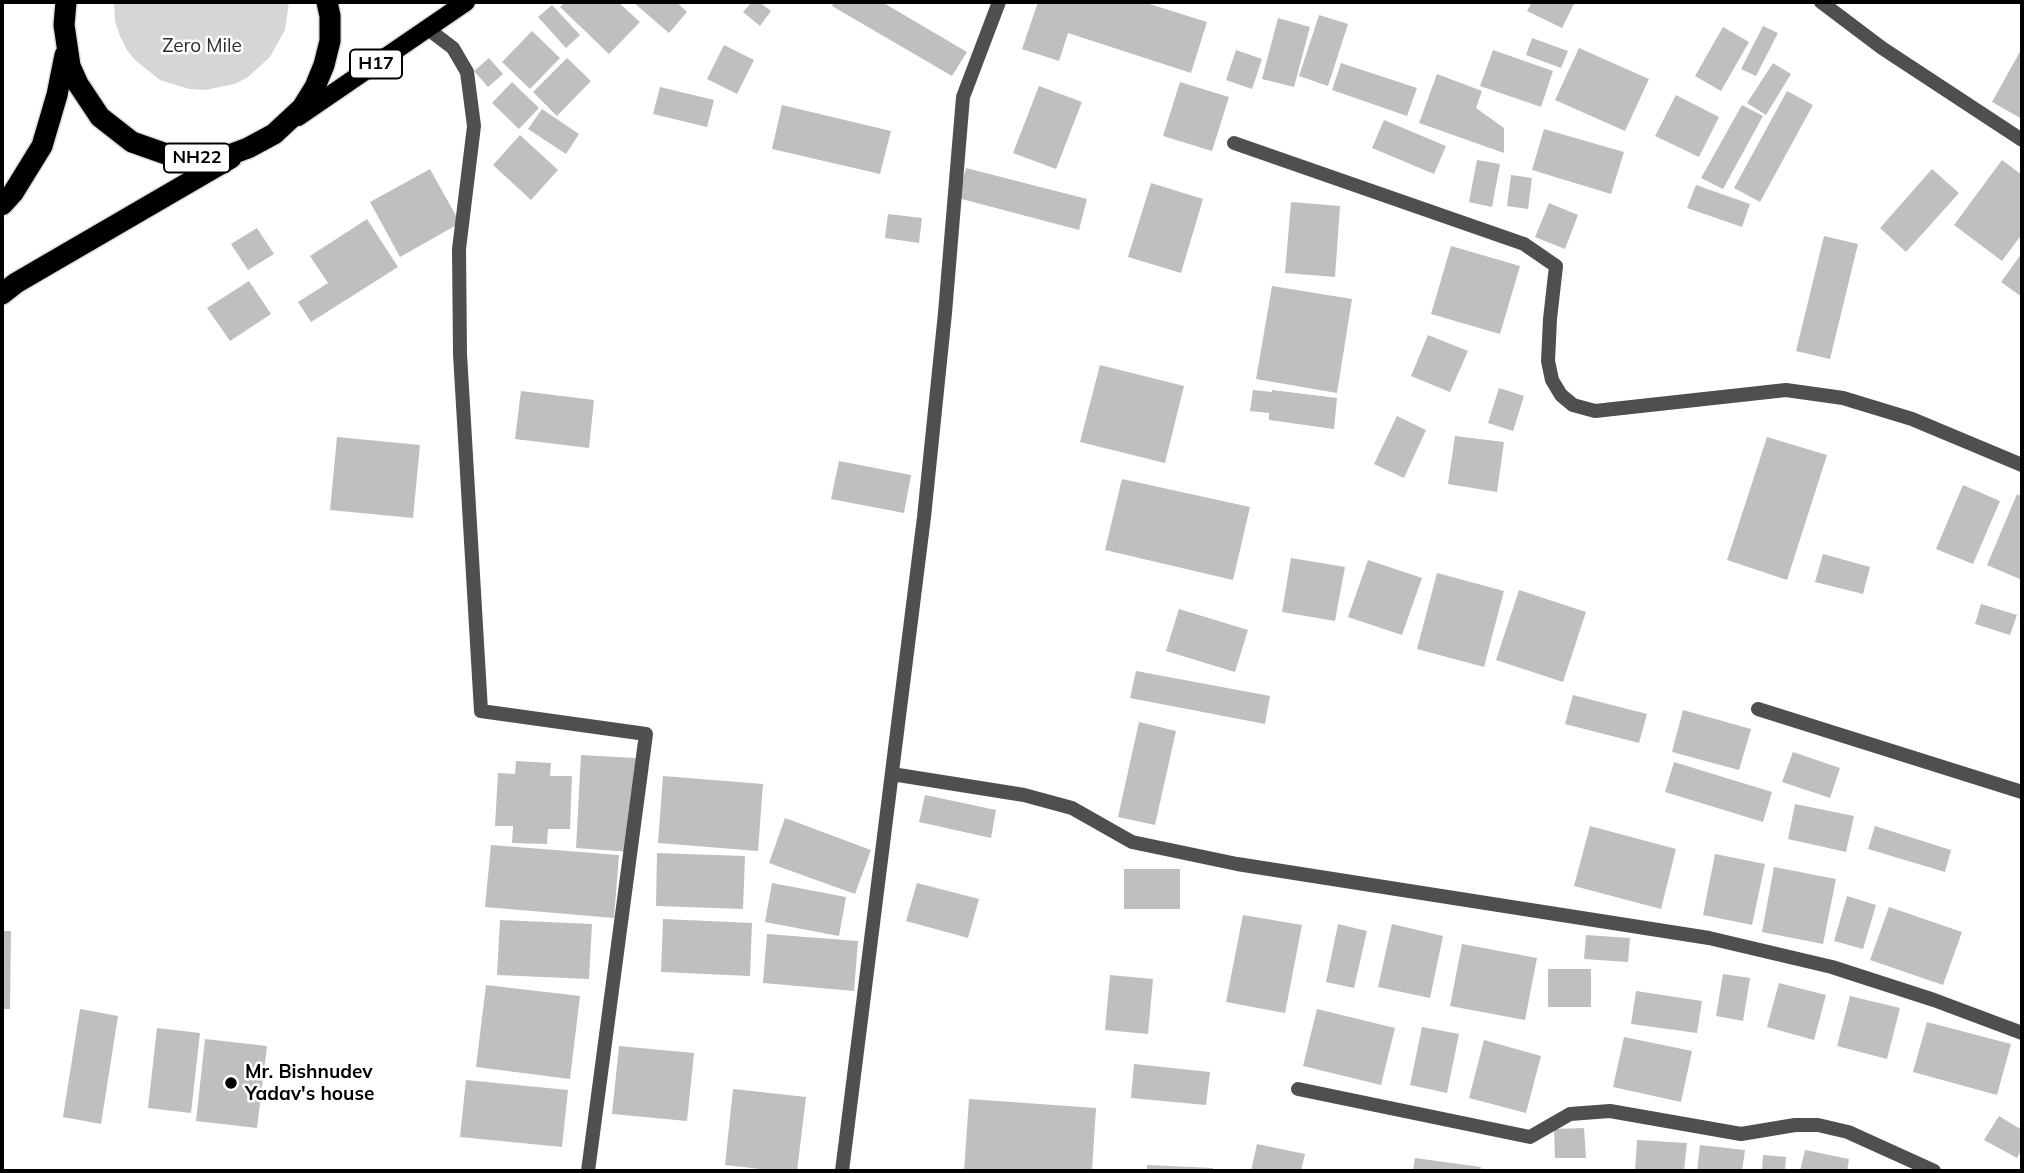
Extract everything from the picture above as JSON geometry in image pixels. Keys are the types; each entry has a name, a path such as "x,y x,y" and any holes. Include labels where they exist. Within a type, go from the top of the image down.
{"highway":[{"name":"NH22","path":"66,2 64,25 70,66 78,84 100,117 132,142 169,155 189,158 229,155 248,148"},
{"name":"NH22","path":"2,294 16,283 285,126 302,108 324,65 330,41 327,2"},
{"name":"NH22","path":"2,205 13,193 43,146 60,86 66,46"}],"main road":[{"name":"H17","path":"285,126 466,2"}],"street":[{"path":"842,1171 924,517 963,97 999,2"},
{"path":"1821,2 1882,48 2022,140"},
{"path":"428,29 453,48 467,72 474,126 459,248 460,341 481,711 646,734 588,1171"},
{"path":"1234,143 1524,244 1556,266 1549,361 1552,380 1561,395 1573,405 1595,411 1786,390 1832,396 1912,419 2022,465"},
{"path":"1758,709 2022,792"},
{"path":"892,774 1024,794 1072,808 1132,842 1237,864 1709,938 1832,967 1934,1000 2022,1033"},
{"path":"1298,1089 1530,1137 1570,1114 1609,1111 1741,1134 1795,1125 1818,1125 1848,1132 1934,1171"}],"green space":[{"name":"Zero Mile","path":"114,2 289,2 285,30 270,57 248,77 235,84 205,90 189,89 160,80 136,61 120,36 115,21"}],"building":[{"path":"565,2 618,2 640,22 609,54 560,7"},
{"path":"633,2 676,2 687,12 669,33"},
{"path":"752,2 759,2 771,11 760,26 743,12"},
{"path":"834,2 882,2 967,52 952,76 832,6"},
{"path":"1038,2 1143,2 1207,22 1191,73 1068,33 1059,61 1022,49"},
{"path":"1532,2 1575,2 1562,28 1527,11"},
{"path":"552,5 580,35 566,48 538,17"},
{"path":"1319,15 1348,24 1328,86 1299,76"},
{"path":"1278,18 1310,27 1294,87 1262,79"},
{"path":"1763,26 1778,33 1756,76 1741,69"},
{"path":"1723,27 1749,42 1721,91 1695,76"},
{"path":"532,31 560,58 530,89 502,62"},
{"path":"1532,38 1568,51 1561,68 1526,55"},
{"path":"724,45 754,60 737,94 707,79"},
{"path":"1579,48 1649,79 1625,131 1555,100"},
{"path":"2022,48 2022,119 1992,102"},
{"path":"1236,50 1262,59 1252,89 1226,80"},
{"path":"1493,50 1553,71 1541,107 1480,86"},
{"path":"489,58 503,74 488,87 474,71"},
{"path":"567,58 591,81 557,116 533,92"},
{"path":"1341,63 1417,88 1407,116 1332,90"},
{"path":"1773,63 1791,74 1766,115 1747,103"},
{"path":"1437,74 1482,91 1476,108 1504,128 1504,153 1419,123"},
{"path":"512,82 539,108 519,129 492,103"},
{"path":"1180,82 1229,97 1212,151 1163,136"},
{"path":"1039,86 1082,102 1056,169 1013,153"},
{"path":"660,87 714,100 707,127 653,114"},
{"path":"1787,91 1813,105 1760,202 1734,188"},
{"path":"1676,95 1719,117 1699,157 1655,136"},
{"path":"782,105 891,131 880,174 772,149"},
{"path":"1742,105 1763,116 1723,189 1701,178"},
{"path":"542,109 579,134 566,154 528,129"},
{"path":"1384,120 1446,146 1434,174 1372,148"},
{"path":"1544,129 1624,152 1611,194 1532,170"},
{"path":"520,135 558,170 531,200 493,165"},
{"path":"1477,160 1500,164 1492,207 1469,202"},
{"path":"2002,160 2022,175 2022,234 2002,261 1954,225"},
{"path":"966,168 1087,199 1079,230 958,198"},
{"path":"430,169 460,223 400,257 370,202"},
{"path":"1932,169 1959,193 1906,252 1880,228"},
{"path":"1511,175 1532,178 1528,209 1507,206"},
{"path":"1151,183 1203,199 1181,273 1128,257"},
{"path":"1696,185 1750,204 1742,227 1687,208"},
{"path":"1291,202 1340,206 1335,277 1285,273"},
{"path":"1549,203 1578,215 1565,249 1535,237"},
{"path":"888,214 922,218 919,243 885,238"},
{"path":"367,219 398,267 311,322 298,302 328,283 310,256"},
{"path":"257,228 274,254 248,270 231,244"},
{"path":"1824,236 1858,244 1830,359 1796,351"},
{"path":"1451,246 1520,266 1500,334 1431,314"},
{"path":"2022,253 2022,297 2001,282"},
{"path":"249,281 271,314 230,341 207,308"},
{"path":"1272,286 1352,299 1337,393 1256,379"},
{"path":"1428,335 1468,351 1450,392 1411,376"},
{"path":"1100,365 1184,386 1165,463 1080,442"},
{"path":"1499,388 1524,396 1513,431 1488,423"},
{"path":"1253,390 1337,398 1334,429 1269,420 1269,413 1250,411"},
{"path":"521,391 594,400 589,448 515,439"},
{"path":"1397,416 1426,430 1404,478 1374,464"},
{"path":"1455,436 1504,442 1497,492 1448,484"},
{"path":"337,437 420,445 413,518 330,510"},
{"path":"1767,437 1827,455 1787,580 1727,560"},
{"path":"839,461 911,475 904,513 831,499"},
{"path":"1122,479 1250,507 1233,580 1105,550"},
{"path":"1963,485 2000,501 1973,564 1936,549"},
{"path":"2017,494 2022,497 2022,580 1987,565"},
{"path":"1823,554 1870,567 1863,594 1815,582"},
{"path":"1291,558 1345,567 1335,621 1282,612"},
{"path":"1368,560 1422,578 1402,635 1348,617"},
{"path":"1437,573 1504,591 1484,667 1417,649"},
{"path":"1519,590 1586,612 1563,682 1496,660"},
{"path":"1981,604 2017,615 2010,635 1975,624"},
{"path":"1179,609 1248,630 1235,672 1166,651"},
{"path":"1136,671 1270,696 1265,724 1130,698"},
{"path":"1573,695 1647,714 1639,743 1565,724"},
{"path":"1683,710 1751,729 1739,770 1672,752"},
{"path":"1139,722 1176,731 1155,825 1118,817"},
{"path":"1793,752 1840,768 1830,798 1782,782"},
{"path":"581,755 636,758 631,852 576,848"},
{"path":"516,761 551,763 550,776 572,776 570,829 548,829 547,844 512,843 513,826 495,826 498,773 515,774"},
{"path":"1674,762 1772,792 1763,822 1665,792"},
{"path":"663,776 763,784 758,851 658,843"},
{"path":"925,795 996,810 991,838 919,822"},
{"path":"1795,804 1854,816 1846,852 1788,839"},
{"path":"785,818 871,850 855,894 769,863"},
{"path":"1590,826 1676,849 1661,909 1574,886"},
{"path":"1875,826 1951,850 1945,872 1868,849"},
{"path":"491,845 619,855 614,918 485,907"},
{"path":"657,853 745,856 743,909 656,906"},
{"path":"1715,854 1765,864 1752,925 1703,915"},
{"path":"1774,867 1836,879 1823,944 1762,932"},
{"path":"1124,869 1180,869 1180,909 1124,909"},
{"path":"772,883 846,897 839,936 765,922"},
{"path":"917,883 979,899 968,938 906,921"},
{"path":"1847,896 1876,905 1863,949 1834,941"},
{"path":"1889,907 1962,932 1943,985 1870,960"},
{"path":"1243,915 1302,925 1285,1013 1226,1002"},
{"path":"663,919 752,923 750,976 661,972"},
{"path":"500,920 592,924 589,979 497,975"},
{"path":"1338,924 1367,931 1354,988 1326,982"},
{"path":"1392,924 1443,936 1430,998 1378,987"},
{"path":"2,931 11,931 10,1009 2,1009"},
{"path":"767,934 858,941 854,991 763,983"},
{"path":"1586,935 1630,938 1628,962 1584,959"},
{"path":"1462,944 1537,958 1525,1020 1450,1006"},
{"path":"1548,969 1591,969 1591,1007 1548,1007"},
{"path":"1723,974 1750,978 1743,1021 1716,1016"},
{"path":"1110,975 1153,979 1148,1034 1105,1030"},
{"path":"1779,983 1826,995 1814,1040 1767,1027"},
{"path":"486,985 580,996 570,1079 476,1067"},
{"path":"1636,991 1702,1001 1697,1033 1631,1024"},
{"path":"1850,996 1900,1008 1887,1059 1837,1046"},
{"path":"80,1009 118,1016 101,1124 63,1117"},
{"path":"1317,1009 1395,1028 1381,1085 1303,1066"},
{"path":"1927,1022 2011,1044 1997,1095 1913,1072"},
{"path":"1422,1027 1459,1034 1447,1093 1410,1085"},
{"path":"157,1028 200,1033 191,1113 148,1108"},
{"path":"1624,1037 1692,1051 1681,1102 1613,1087"},
{"name":"Mr. Bishnudev Yadav's house","path":"205,1039 267,1046 257,1128 196,1121"},
{"path":"1484,1040 1541,1056 1526,1113 1469,1098"},
{"path":"619,1046 694,1053 687,1121 612,1114"},
{"path":"1134,1064 1210,1072 1206,1105 1131,1098"},
{"path":"466,1080 568,1090 562,1147 460,1137"},
{"path":"733,1089 806,1097 797,1171 725,1165"},
{"path":"969,1099 1096,1108 1092,1171 964,1171"},
{"path":"1999,1116 2022,1130 2022,1149 2017,1158 1984,1140"},
{"path":"1584,1128 1586,1158 1555,1158 1554,1129"},
{"path":"1637,1140 1687,1143 1684,1171 1635,1171"},
{"path":"1257,1144 1305,1154 1301,1171 1251,1171"},
{"path":"1700,1145 1745,1150 1742,1171 1697,1171"},
{"path":"1805,1150 1849,1159 1847,1171 1800,1171"},
{"path":"1763,1155 1786,1157 1785,1171 1762,1171"},
{"path":"1415,1158 1481,1167 1480,1171 1413,1171"},
{"path":"1147,1165 1213,1168 1213,1171 1147,1171"}],"place":[{"name":"Mr. Bishnudev Yadav's house","path":"231,1083"}]}
